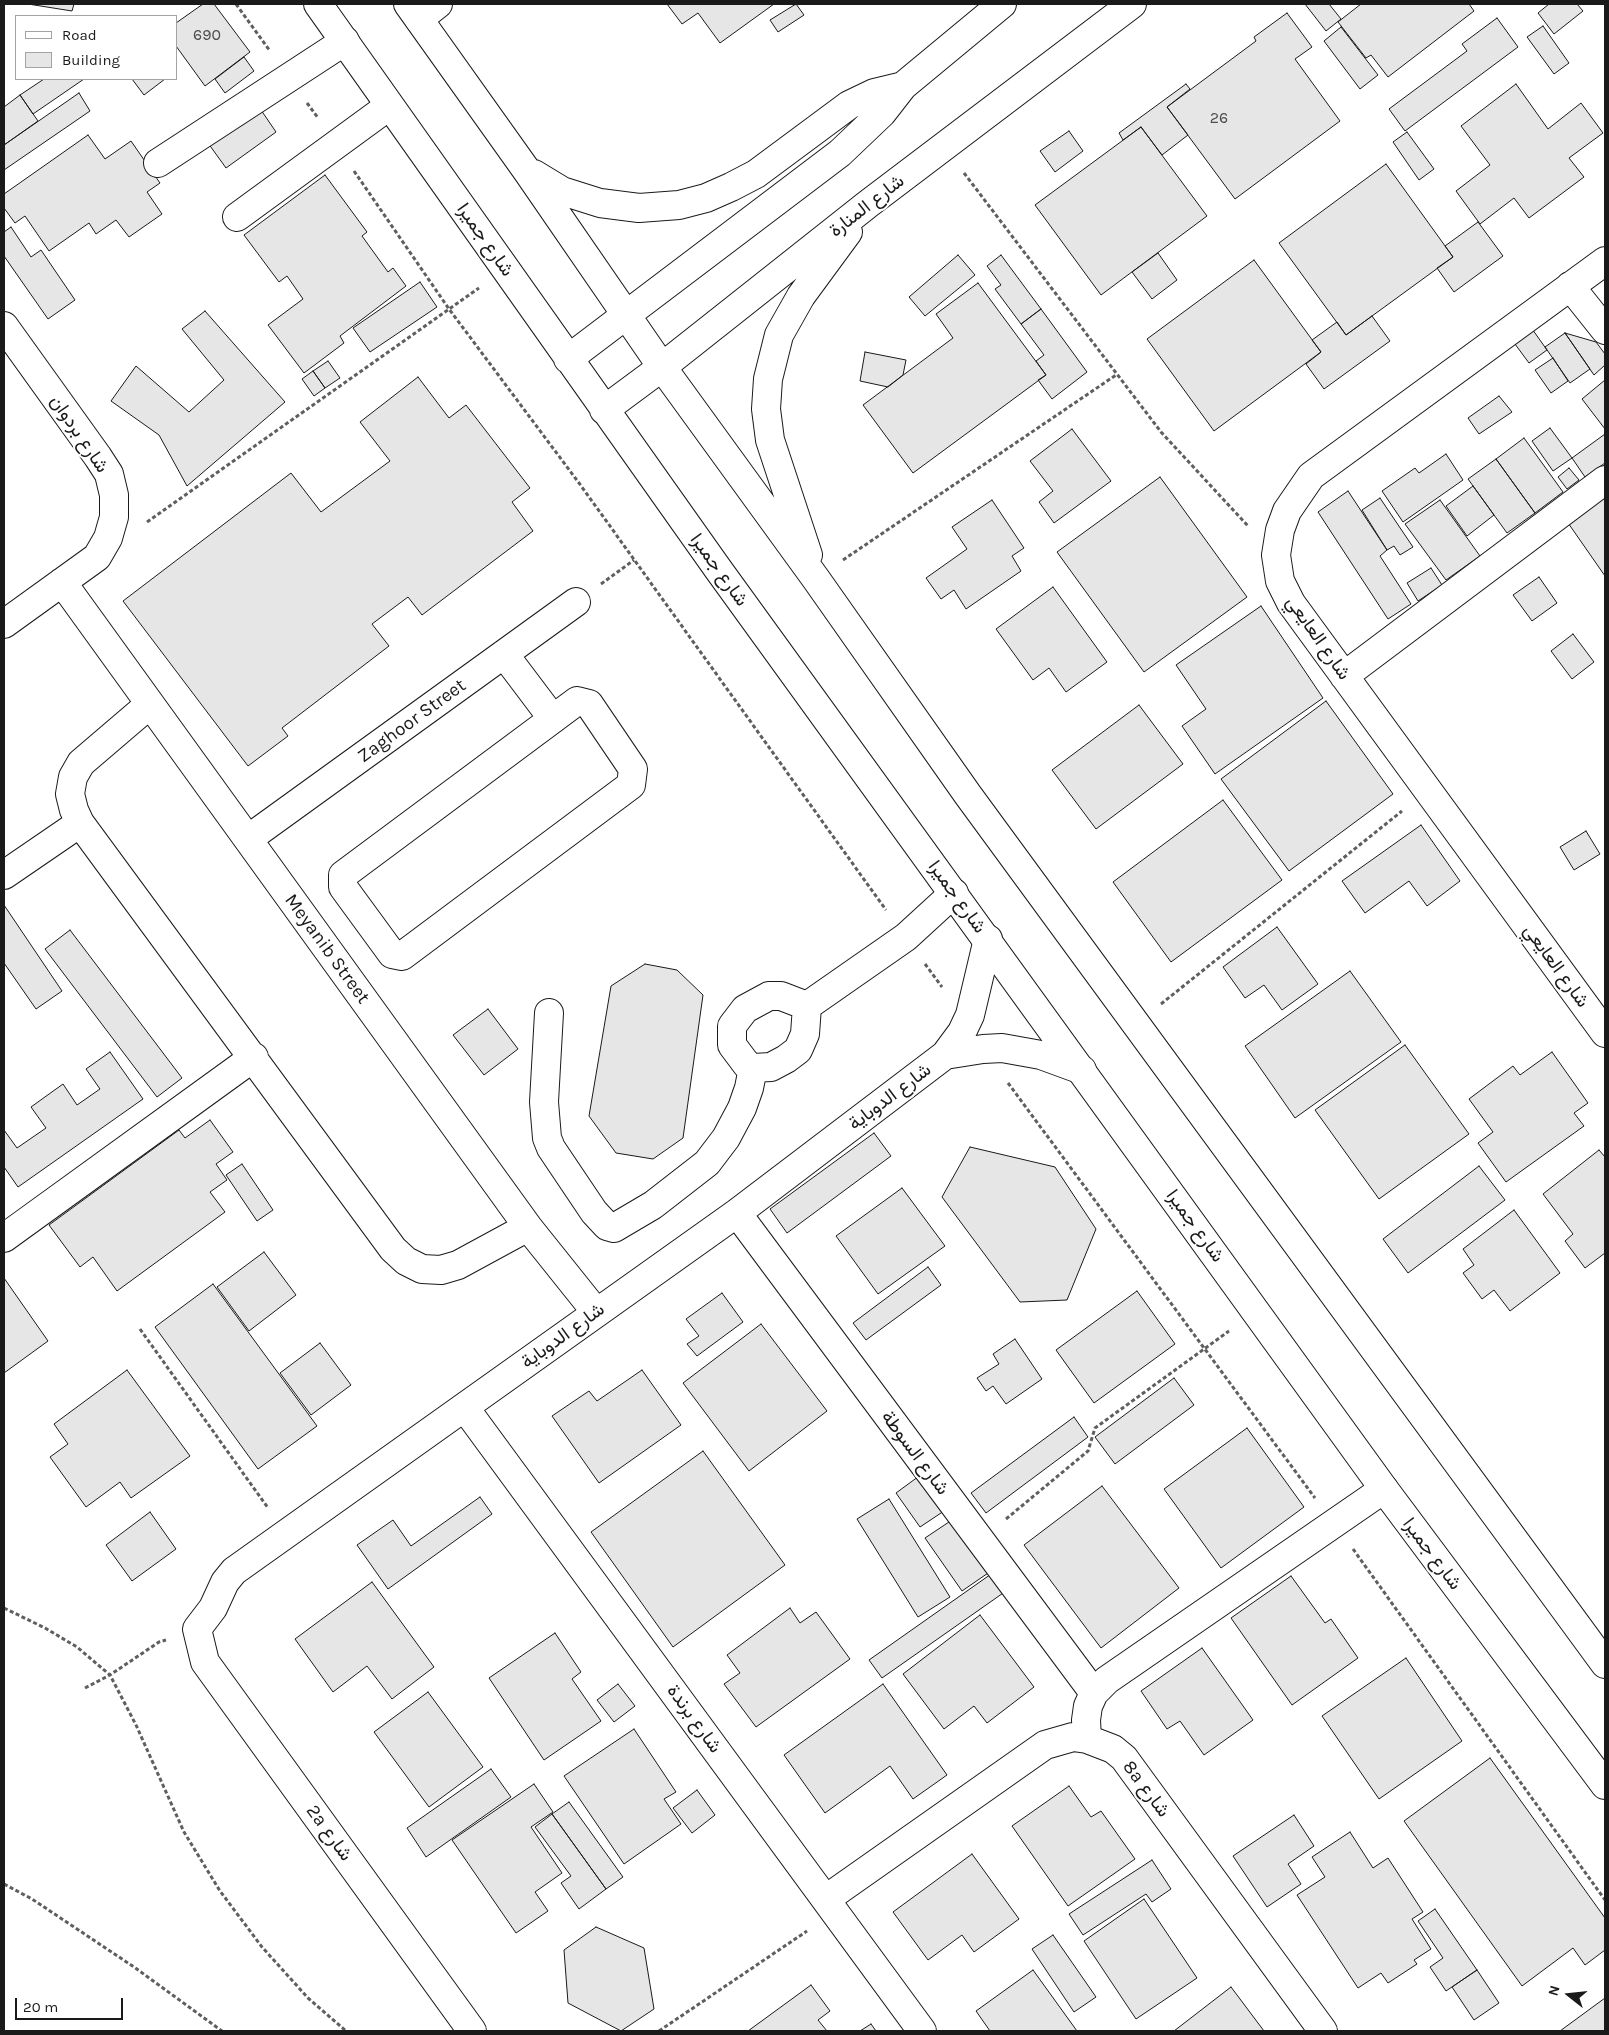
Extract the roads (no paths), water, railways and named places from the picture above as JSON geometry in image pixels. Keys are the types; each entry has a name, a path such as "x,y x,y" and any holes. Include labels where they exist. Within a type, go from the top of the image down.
{"street":[{"name":"شارع جميرا","path":"318,4 604,410 1384,1489 1605,1785"},
{"path":"568,359 840,154 882,113 902,86 1002,4"},
{"name":"شارع المنارة","path":"604,410 662,367 868,204 1132,4"},
{"path":"422,9 527,171 662,367 816,579 968,795 1137,1023 1605,1664"},
{"path":"158,163 345,42"},
{"path":"527,171 562,191 600,203 640,208 679,205 706,198 756,174 849,105 874,93 902,86"},
{"path":"237,217 390,106"},
{"path":"816,579 770,440 766,409 768,378 779,335 801,296 868,204"},
{"name":"شارع العايعي","path":"1601,273 1570,286 1311,476 1287,510 1280,530 1276,555 1280,581 1292,603 1605,1033"},
{"path":"1570,286 1605,330"},
{"name":"شارع بردوان","path":"4,326 98,457 108,474 114,495 114,517 108,538 97,557 4,624"},
{"path":"1344,676 1605,480"},
{"name":"Meyanib Street","path":"62,582 528,1227 596,1312"},
{"name":"Zaghoor Street","path":"248,840 576,602"},
{"path":"504,654 553,719"},
{"path":"577,702 589,704 633,770 631,785 402,956 392,954 343,886 343,875 553,719 577,702"},
{"path":"150,704 80,763 73,777 70,794 80,823 254,1057 393,1249 406,1261 422,1269 441,1270 458,1265 528,1227"},
{"path":"4,875 80,823"},
{"path":"807,1006 906,937 954,893"},
{"name":"شارع الدوباية","path":"197,1629 213,1608 224,1582 234,1571 465,1408 737,1212 945,1055 967,1021 976,996 988,939"},
{"path":"770,996 781,996 807,1006 805,1034 798,1050 771,1067 753,1068 747,1065 732,1045 730,1035 737,1018 758,1001 770,996"},
{"path":"549,1013 544,1102 547,1138 551,1148 594,1212 607,1226 614,1228 652,1205 707,1163 726,1138 742,1108 753,1068"},
{"name":"شارع الدوباية","path":"945,1055 983,1049 1022,1051 1082,1070"},
{"path":"4,1238 254,1057"},
{"name":"شارع السوطة","path":"737,1212 1094,1693"},
{"name":"شارع برندة","path":"465,1408 922,2031"},
{"path":"1087,1739 1086,1720 1094,1693 1107,1680 1384,1489"},
{"name":"2a شارع","path":"197,1629 205,1662 472,2031"},
{"name":"8a شارع","path":"831,1906 1045,1745 1073,1738 1087,1739 1113,1749 1124,1758 1323,2031"}]}
